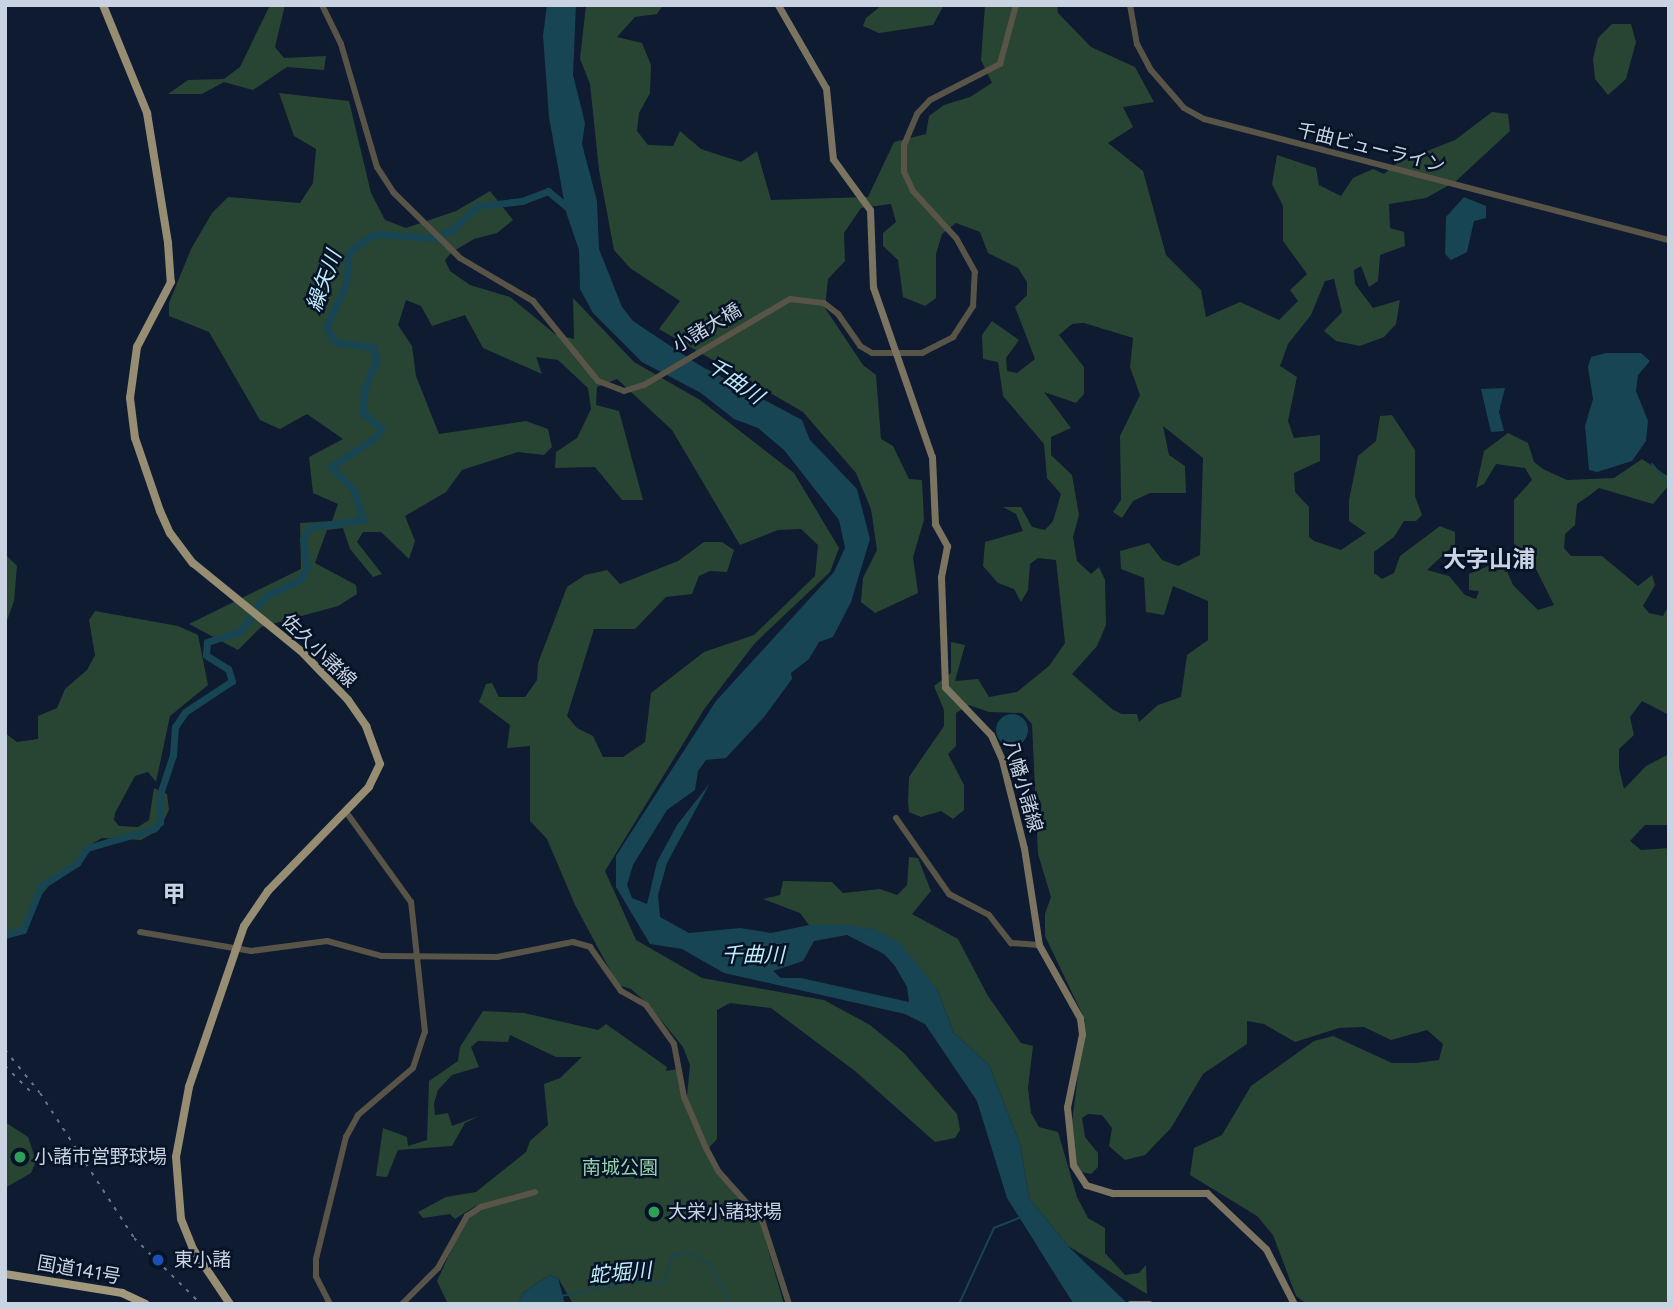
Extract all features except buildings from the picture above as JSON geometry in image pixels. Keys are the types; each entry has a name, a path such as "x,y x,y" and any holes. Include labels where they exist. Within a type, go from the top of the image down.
{"highway":[{"name":"国道141号","path":"5,1274 122,1293 146,1304"}],"main road":[{"name":"佐久小諸線","path":"103,5 147,113 171,272 168,291 137,347 131,423 170,533 193,563 272,626 352,705 379,759 374,780 268,891 234,948 188,1087 176,1164 185,1234 230,1304"},
{"name":"八幡小諸線","path":"778,5 826,88 833,159 870,210 873,287 932,457 936,524 947,546 941,577 945,687 991,735 1003,760 1024,848 1039,945 1080,1018 1082,1034 1067,1107 1068,1146 1077,1175 1086,1185 1112,1193 1188,1190 1207,1193 1266,1249 1294,1304"},
{"path":"1133,1303 1149,1304"}],"street":[{"name":"小諸大橋","path":"322,5 341,44 377,167 393,192 455,254 533,300 603,385 629,390 777,304 803,298 834,310 866,351 896,354"},
{"path":"896,354 936,349 953,337 973,306 976,286 970,258 908,181 903,155 906,133 930,100 1000,65 1016,5"},
{"name":"千曲ビューライン","path":"1130,5 1137,44 1151,70 1184,108 1204,120 1669,240"},
{"path":"330,1304 316,1276 316,1259 346,1137 358,1115 403,1079 421,1052 425,1032 418,955 408,895 346,812"},
{"path":"896,818 949,894 989,915 1011,943 1039,945"},
{"path":"140,932 261,950 317,941 376,955 497,957 573,942 596,952 621,991 646,1005 674,1044 684,1097 706,1148 719,1172 762,1220 789,1304"},
{"path":"402,1304 438,1268 467,1216 481,1207 535,1192"}],"green space":[{"path":"270,5 285,5 275,47 284,58 326,56 324,70 287,67 253,90 224,82 202,94 168,94 188,80 224,79 240,67"},
{"path":"586,5 663,5 657,14 635,17 617,37 642,43 651,65 650,93 639,113 637,131 648,145 673,146 680,131 701,149 741,162 757,151 771,200 868,197 894,142 926,134 929,116 944,105 970,97 992,83 981,60 985,5 1057,5 1058,13 1091,47 1135,67 1154,102 1123,107 1133,127 1108,143 1143,171 1166,255 1201,290 1206,317 1240,302 1279,320 1298,301 1290,290 1307,274 1283,241 1283,206 1272,184 1277,155 1316,168 1319,185 1341,196 1353,178 1373,169 1384,174 1397,163 1455,140 1492,112 1508,114 1510,131 1455,182 1426,198 1389,204 1390,228 1404,232 1405,246 1380,255 1378,281 1369,287 1361,266 1354,270 1355,284 1373,308 1400,300 1396,324 1384,337 1360,346 1336,341 1324,331 1342,312 1334,279 1325,281 1311,315 1288,344 1280,366 1297,377 1288,421 1294,438 1320,435 1320,461 1294,473 1295,492 1309,507 1309,537 1314,541 1341,550 1366,533 1349,521 1349,500 1358,456 1376,441 1380,416 1392,415 1415,450 1415,496 1422,515 1416,521 1404,521 1394,537 1374,552 1374,573 1382,579 1394,573 1400,556 1440,526 1455,532 1455,544 1427,570 1449,576 1465,595 1476,599 1479,591 1469,590 1469,574 1493,564 1505,567 1513,585 1538,610 1554,605 1536,569 1514,544 1514,500 1532,480 1525,468 1496,464 1484,484 1476,488 1484,451 1508,433 1528,443 1534,462 1567,480 1614,478 1642,459 1669,477 1669,485 1653,504 1599,488 1577,504 1575,525 1565,534 1564,548 1571,556 1602,556 1638,586 1652,575 1655,585 1643,606 1649,613 1663,616 1669,605 1669,715 1642,701 1630,717 1634,735 1619,749 1619,768 1624,789 1646,766 1669,754 1669,825 1645,825 1630,841 1641,850 1669,848 1669,1304 1307,1304 1296,1296 1273,1235 1257,1216 1190,1175 1194,1148 1222,1135 1251,1086 1314,1041 1333,1036 1392,1063 1439,1060 1443,1044 1427,1030 1391,1040 1364,1027 1339,1028 1295,1042 1264,1024 1247,1021 1247,1044 1203,1074 1171,1128 1145,1155 1125,1160 1109,1146 1112,1128 1102,1115 1088,1114 1082,1118 1085,1137 1098,1153 1098,1167 1091,1174 1082,1172 1075,1162 1072,1122 1085,1020 1045,936 1045,914 1051,897 1038,854 1032,724 1022,713 989,712 969,705 956,713 956,746 948,754 964,785 964,810 953,819 941,811 921,817 909,812 908,802 909,777 944,726 944,710 934,686 951,673 951,642 965,645 955,681 978,679 989,697 1017,692 1049,666 1065,643 1056,560 1038,558 1030,564 1028,590 1021,602 1014,589 998,583 983,566 985,542 1023,531 1016,514 1003,507 1021,507 1032,527 1045,530 1053,521 1061,494 1047,478 1044,444 1003,396 998,362 983,359 982,335 992,321 1019,340 1006,358 1007,371 1017,373 1035,359 1015,307 1027,295 1027,282 1018,268 988,253 980,232 956,223 942,234 936,254 936,298 925,306 903,297 898,260 883,246 883,233 896,222 891,204 861,208 844,233 845,261 828,279 825,308 863,365 876,375 881,439 893,446 909,479 922,480 924,520 913,557 918,593 875,613 861,602 863,578 877,550 871,509 856,473 803,412 659,329 680,301 630,268 614,250 599,170 590,84 580,59","holes":["1084,323 1133,338 1130,367 1140,395 1120,436 1121,500 1113,512 1122,518 1133,501 1150,493 1186,493 1185,466 1169,455 1163,426 1203,458 1200,555 1178,566 1162,560 1149,543 1120,551 1121,569 1144,578 1146,612 1164,615 1173,586 1208,601 1208,640 1187,655 1181,697 1158,705 1139,722 1137,714 1122,714 1112,709 1072,674 1097,646 1106,625 1105,580 1099,567 1091,574 1077,561 1073,537 1079,515 1072,475 1051,455 1051,437 1071,428 1044,392 1076,403 1084,394 1084,367 1059,335 1072,324"]},
{"path":"882,5 944,5 933,25 879,33 863,26 866,18"},
{"path":"1612,24 1631,24 1636,42 1626,79 1608,95 1595,79 1593,59 1598,38"},
{"name":"南城公園","path":"279,93 349,101 371,193 385,220 406,228 456,211 490,191 513,220 497,233 474,239 452,252 445,260 450,271 470,285 510,297 555,334 574,339 573,298 634,362 700,400 794,473 839,548 830,572 755,643 705,708 605,871 636,940 702,978 824,1000 870,1025 904,1053 957,1114 960,1130 955,1138 935,1142 855,1071 771,1008 730,1003 717,1010 717,1139 705,1152 760,1222 784,1304 573,1304 558,1278 549,1275 523,1293 518,1304 448,1304 437,1281 467,1216 477,1205 455,1219 450,1214 423,1218 418,1212 446,1197 476,1192 526,1152 530,1141 548,1125 544,1084 560,1078 582,1057 556,1057 510,1035 508,1042 478,1041 471,1047 479,1067 452,1075 438,1090 434,1103 435,1115 448,1113 452,1126 479,1116 465,1123 452,1146 398,1150 387,1177 376,1176 383,1128 407,1137 408,1146 427,1140 429,1081 458,1061 460,1047 483,1011 524,1013 598,1030 606,1024 667,1067 666,1071 678,1069 686,1106 690,1065 683,1047 648,1004 631,989 618,985 575,905 547,839 530,821 530,746 507,748 510,725 479,702 486,684 492,683 499,697 525,697 537,680 538,663 567,587 585,575 607,570 620,584 678,561 704,542 722,542 734,550 727,572 710,571 699,576 692,594 666,597 635,629 594,629 567,716 577,728 593,736 603,757 623,757 645,742 651,693 704,652 754,635 815,576 818,545 801,529 778,530 740,545 672,430 617,379 597,387 596,405 619,411 643,500 622,500 595,467 555,468 556,452 577,438 591,409 588,388 558,360 536,357 542,374 483,348 465,315 432,326 421,306 406,300 398,325 412,346 416,376 439,434 526,421 548,429 552,447 544,455 518,452 462,470 446,492 405,516 415,541 409,559 381,532 363,532 357,542 382,574 373,577 350,549 343,528 327,530 315,563 356,585 357,594 338,606 261,627 238,650 189,624 301,569 300,523 332,521 338,504 313,493 309,457 343,439 307,414 280,429 260,420 209,332 169,316 169,303 191,249 212,213 228,197 300,203 313,183 316,149 294,136"},
{"path":"5,554 17,566 14,601 5,626"},
{"path":"95,611 178,626 198,635 208,685 170,716 156,782 148,772 135,776 115,813 114,820 119,826 138,827 149,820 154,788 167,794 169,810 159,830 141,840 102,838 90,845 80,865 52,882 39,898 24,934 5,937 5,733 17,742 38,739 38,716 57,708 65,689 87,670 95,655 89,620"},
{"path":"909,857 918,858 931,891 912,914 958,939 988,996 1021,1043 1033,1046 1028,1088 1031,1113 1039,1127 1058,1132 1077,1197 1088,1218 1105,1228 1105,1253 1125,1275 1139,1273 1146,1265 1147,1294 1068,1246 1029,1198 1020,1144 989,1065 954,1033 937,989 874,929 809,925 800,913 763,899 780,895 783,881 832,882 843,893 880,889 897,895 907,885"},
{"name":"小諸市営野球場","path":"5,1122 28,1137 36,1161 31,1173 5,1188"}],"water":[{"name":"千曲川","path":"547,5 576,5 573,75 585,123 582,144 597,201 599,249 622,307 633,321 699,365 802,420 810,440 857,489 870,539 851,602 833,637 819,642 809,659 791,673 792,679 764,717 726,758 706,760 698,771 695,790 667,810 633,865 627,885 632,898 647,904 657,862 677,825 710,783 667,863 658,895 660,917 689,933 740,928 771,933 809,925 845,925 874,929 899,942 937,989 954,1033 989,1065 1020,1144 1029,1198 1068,1246 1128,1304 1074,1304 1007,1198 977,1101 925,1024 905,1014 724,973 682,949 650,944 616,887 616,856 716,701 834,572 845,548 839,520 784,450 758,428 734,419 701,393 642,362 593,313 580,289 579,250 566,212 549,117 543,36","holes":["847,935 884,954 895,966 907,987 909,1002 801,978 781,978 773,971 803,961 814,941"]},
{"path":"1464,197 1486,206 1486,218 1474,221 1467,252 1451,260 1445,254 1446,217"},
{"path":"1606,353 1641,353 1650,361 1638,375 1636,391 1648,421 1646,441 1632,461 1597,472 1589,470 1585,426 1593,399 1588,367 1591,357"},
{"path":"1505,388 1499,412 1504,431 1491,432 1481,389"},
{"path":"1012,714 1023,719 1028,730 1023,741 1012,746 1001,741 996,730 1001,719"},
{"path":"549,1275 558,1278 565,1304 518,1304 523,1293"}],"waterway":[{"name":"繰矢川","path":"5,935 23,930 41,886 77,863 87,848 153,829 160,822 160,794 173,755 175,727 185,712 232,681 228,669 206,655 207,642 241,631 263,598 301,579 307,568 303,539 310,527 363,520 354,490 331,467 376,437 381,428 363,413 364,390 376,360 373,347 335,342 326,327 346,284 349,252 369,237 379,234 433,238 453,229 478,206 522,201 548,191 571,210"},
{"path":"1652,464 1669,485"},
{"name":"蛇堀川","path":"959,1304 994,1228 1019,1218"},
{"name":"蛇堀川","path":"561,1296 635,1282 664,1283 673,1255 688,1252 708,1263 731,1304"}],"railway":[{"path":"5,1050 40,1093 134,1238 201,1304"},
{"path":"5,1066 30,1091"}],"place":[{"name":"小諸市営野球場","path":"20,1157"},
{"name":"大栄小諸球場","path":"654,1212"},
{"name":"東小諸","path":"158,1260"}],"district":[{"name":"大字山浦","path":"1489,559"},
{"name":"甲","path":"174,894"}]}
